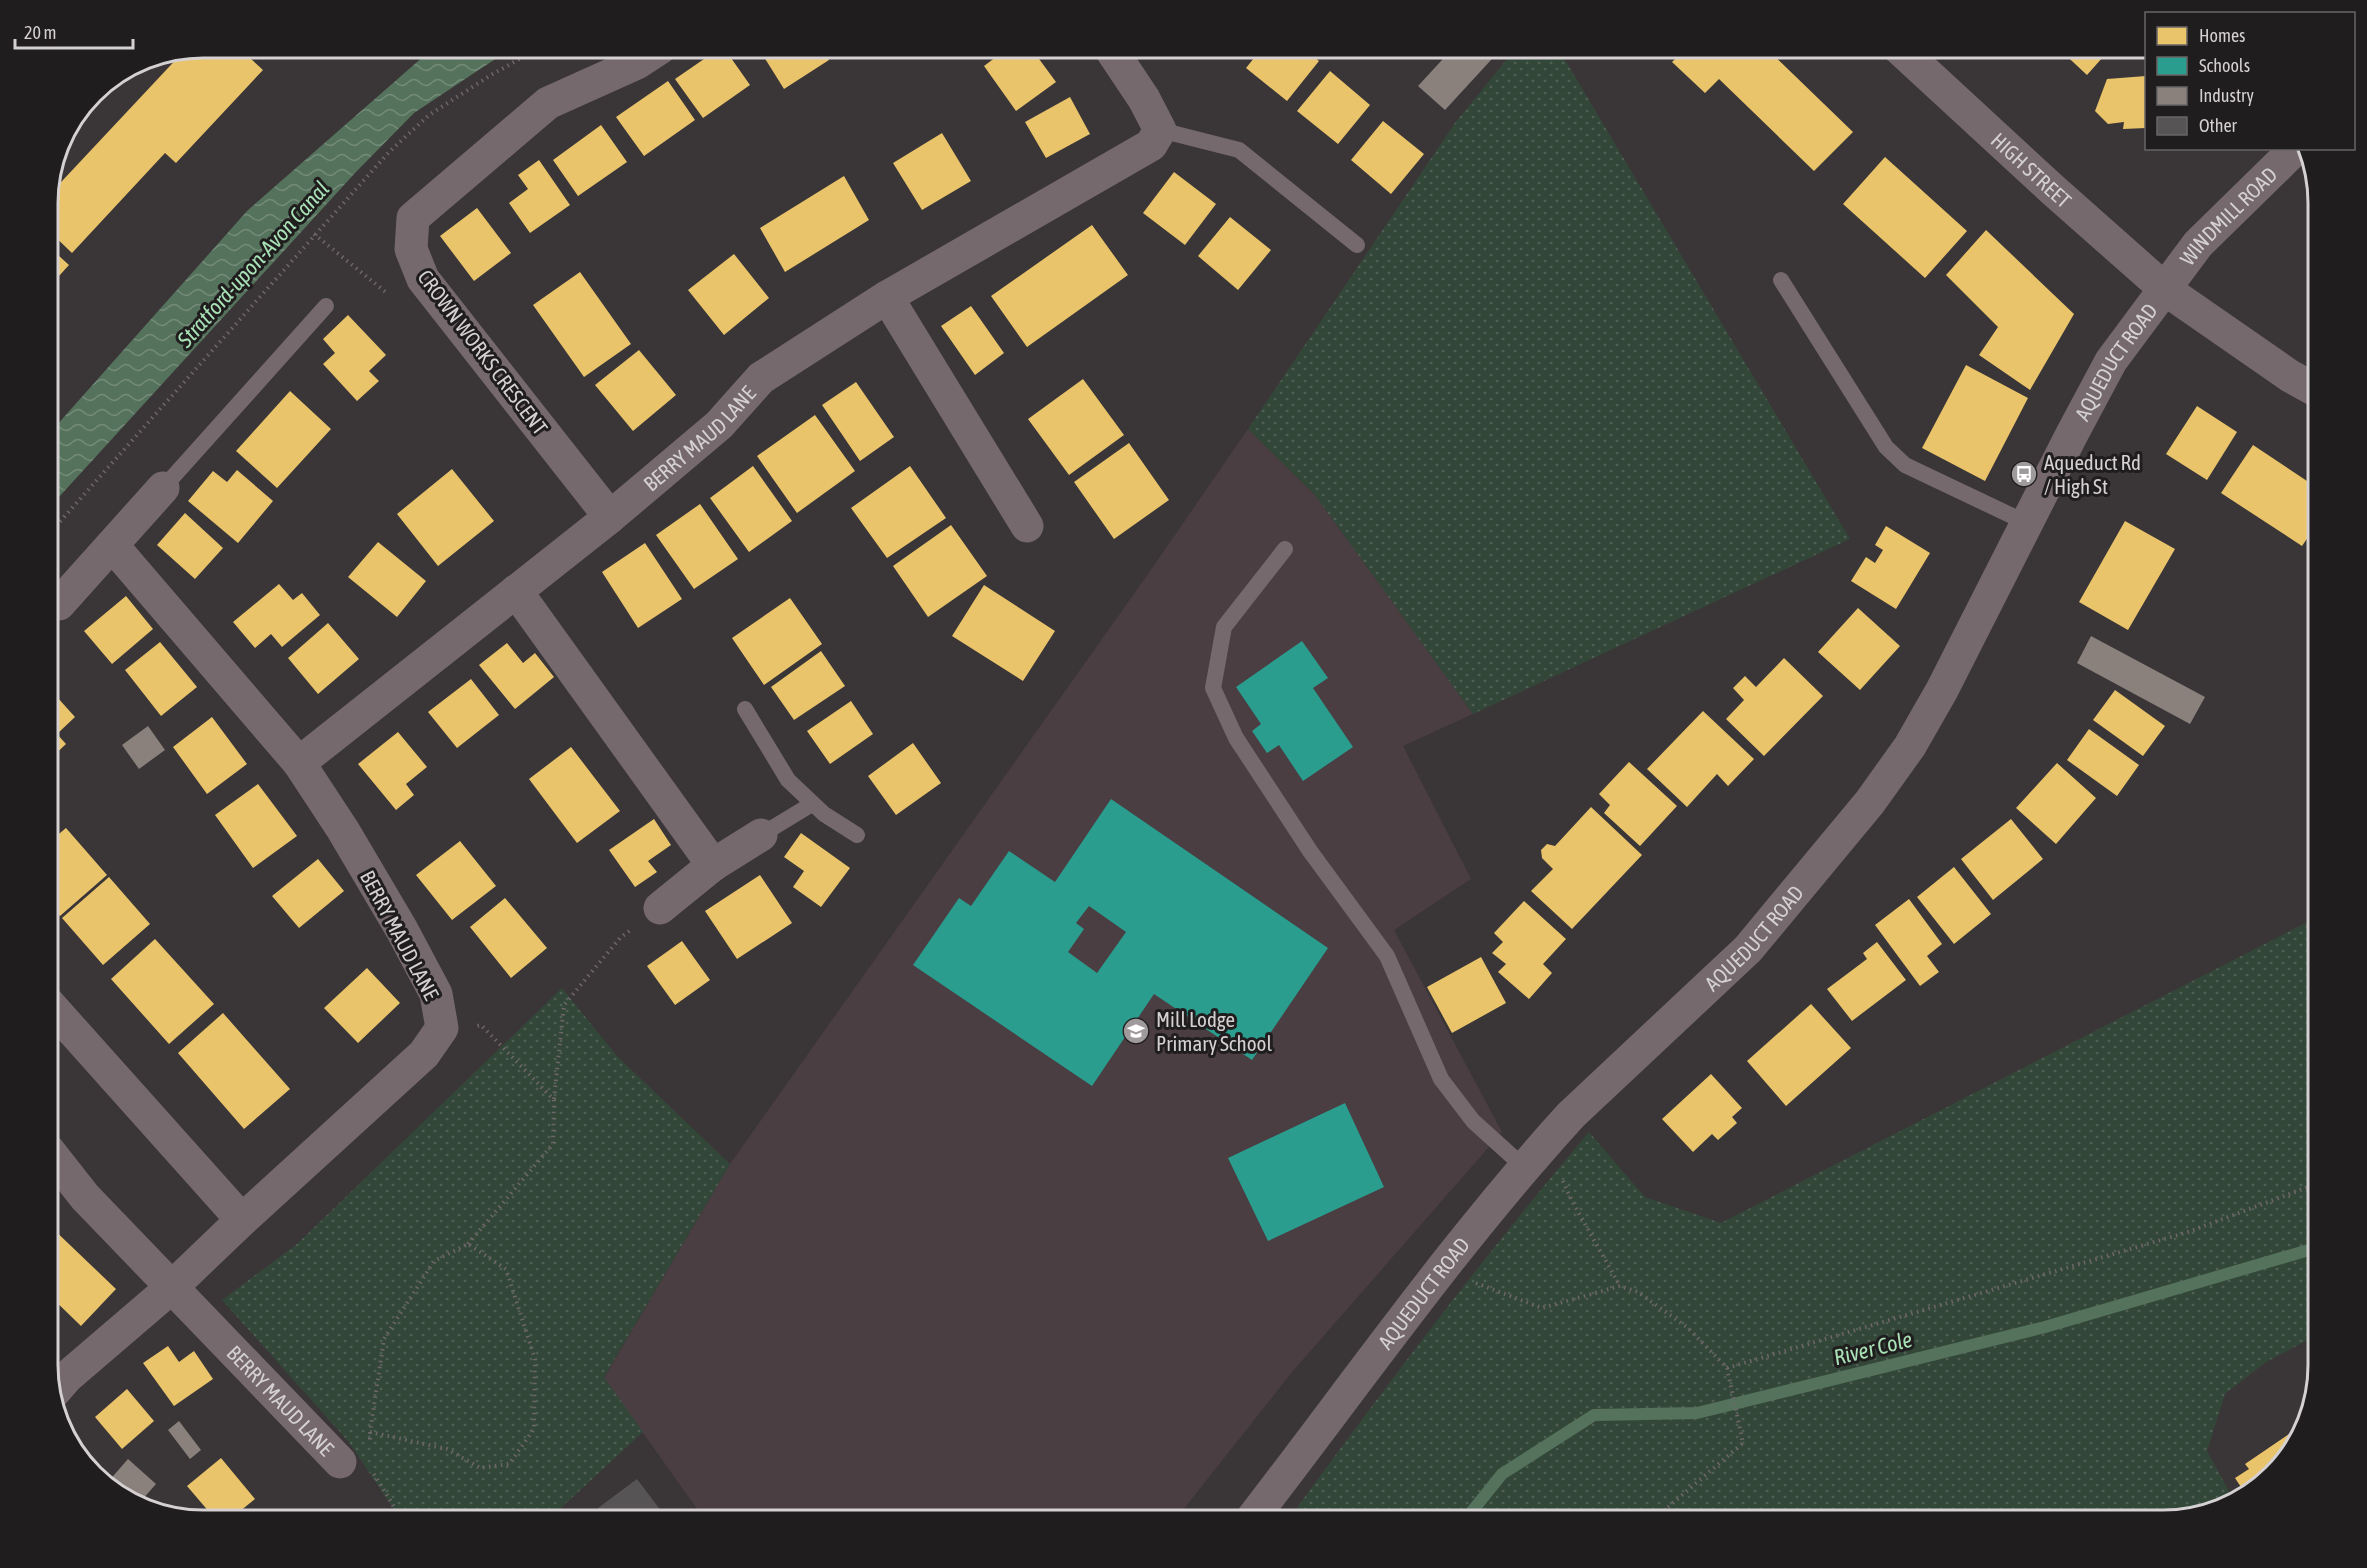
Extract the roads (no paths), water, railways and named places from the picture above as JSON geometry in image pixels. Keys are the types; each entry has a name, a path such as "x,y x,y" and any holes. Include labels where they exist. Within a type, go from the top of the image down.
{"street":[{"name":"CROWN WORKS CRESCENT","path":"610,517 423,279 411,249 413,218 548,103 643,59"},
{"path":"1117,59 1144,99 1160,130"},
{"name":"HIGH STREET","path":"1911,59 2166,290 2290,376 2308,386"},
{"name":"BERRY MAUD LANE","path":"299,763 610,517 719,425 761,378 888,297 1151,145 1160,130"},
{"name":"WINDMILL ROAD","path":"2166,290 2198,244 2294,150"},
{"name":"AQUEDUCT ROAD","path":"1259,1510 1441,1269 1546,1142 1571,1115 1748,949 1870,802 1910,746 1942,690 2111,362 2166,290"},
{"path":"888,297 1027,526"},
{"path":"59,603 163,488"},
{"name":"BERRY MAUD LANE","path":"60,1385 172,1287 424,1054 442,1028 436,994 402,930 343,830 299,763 112,545"},
{"path":"516,591 713,865"},
{"path":"660,908 713,865 761,835"},
{"path":"59,1015 242,1220"},
{"name":"BERRY MAUD LANE","path":"59,1164 85,1197 340,1462"}],"lane":[{"path":"1160,130 1239,150 1357,245"},
{"path":"1780,280 1886,447 1905,465 2027,523"},
{"path":"163,488 326,306"},
{"path":"1285,549 1224,627 1213,688 1242,747 1310,851 1388,956 1441,1079 1473,1121 1525,1168"},
{"path":"745,709 788,780 812,804 857,835"},
{"path":"761,835 812,804"}],"water":[{"name":"Stratford-upon-Avon Canal","path":"420,59 495,59 414,113 355,173 59,497 59,423 247,211"}],"waterway":[{"name":"River Cole","path":"1473,1510 1502,1474 1594,1415 1697,1413 2045,1327 2308,1250"}],"place":[{"name":"Aqueduct Rd / High St","path":"2024,474"},
{"name":"Mill Lodge Primary School","path":"1136,1031"}]}
